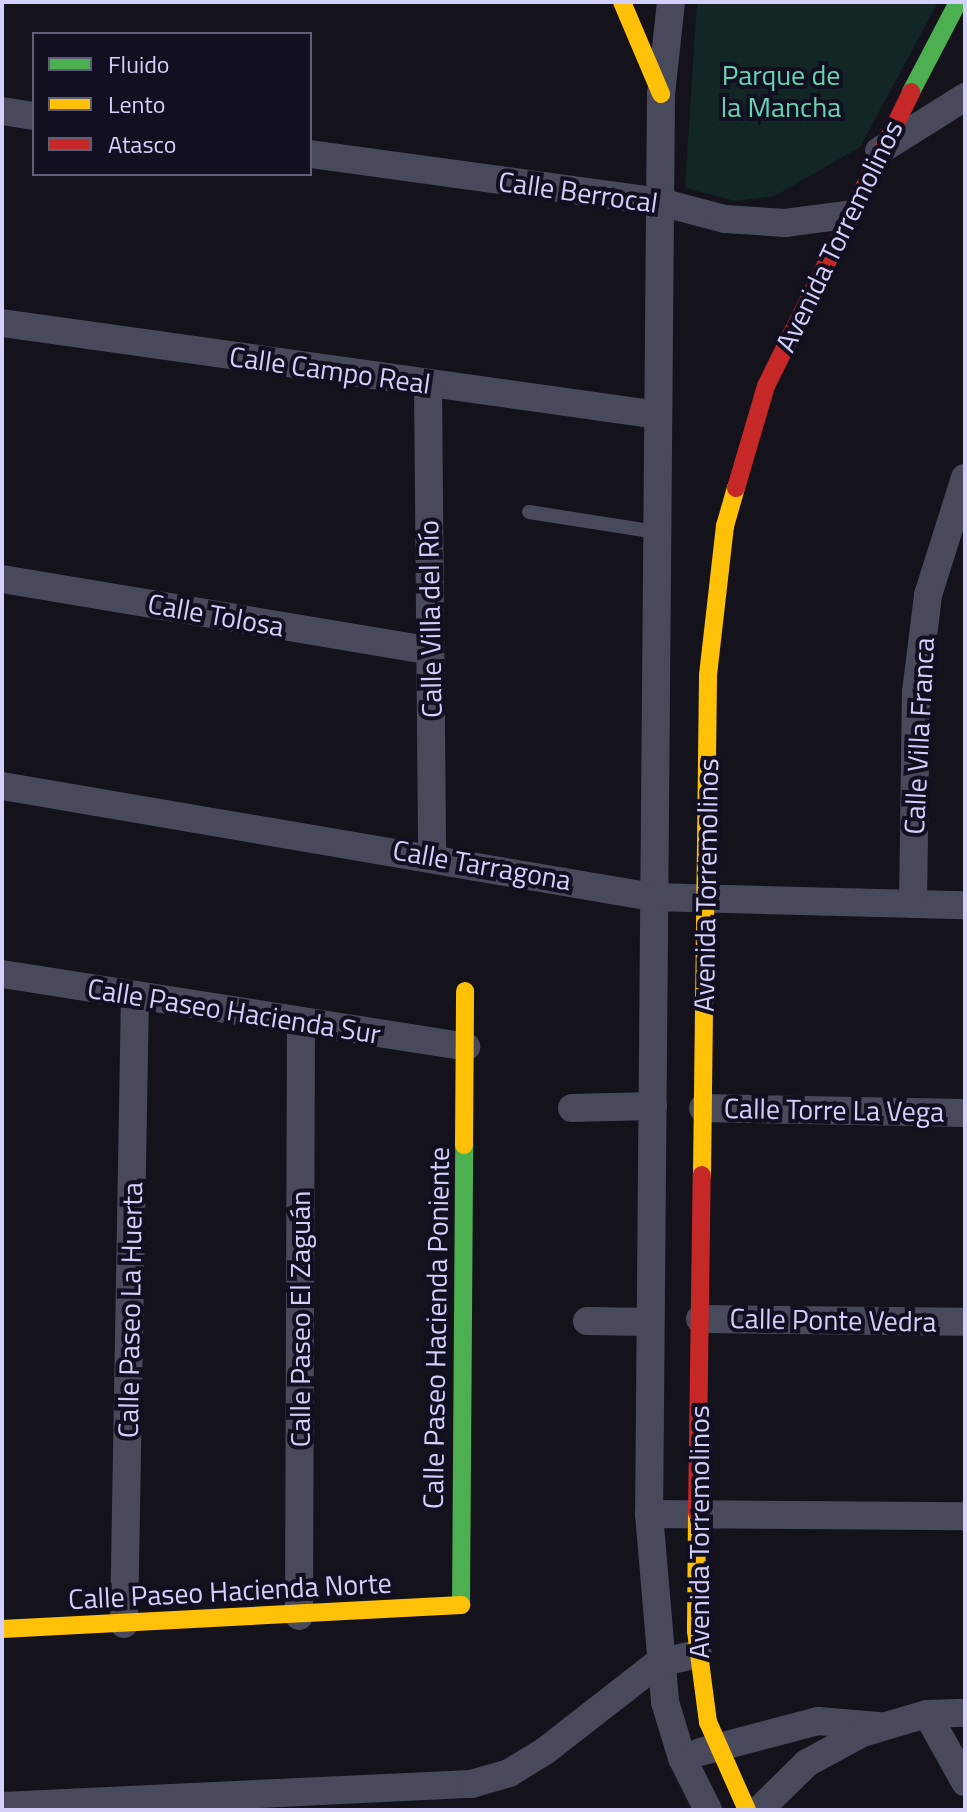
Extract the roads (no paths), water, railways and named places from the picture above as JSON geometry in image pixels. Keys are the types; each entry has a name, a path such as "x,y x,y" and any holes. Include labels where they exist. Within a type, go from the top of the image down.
{"street":[{"path":"622,2 661,94"},
{"name":"Avenida Torremolinos","path":"671,2 661,94 649,1514 658,1663 682,1758 708,1810"},
{"name":"Avenida Torremolinos","path":"747,1810 716,1747 698,1654 695,1513 708,675 725,526 766,386 878,151 958,2"},
{"path":"878,151 965,97"},
{"path":"2,111 32,116"},
{"name":"Calle Berrocal","path":"312,154 660,202 725,219 785,223 846,215"},
{"name":"Calle Campo Real","path":"2,323 658,415"},
{"name":"Calle Villa del Río","path":"428,384 432,855"},
{"name":"Calle Villa Franca","path":"913,904 917,678 928,595 965,478"},
{"name":"Calle Tolosa","path":"2,579 430,651"},
{"name":"Calle Tarragona","path":"2,786 432,855 652,897 965,905"},
{"name":"Calle Paseo Hacienda Sur","path":"2,974 466,1047"},
{"name":"Calle Paseo Hacienda Poniente","path":"461,1609 465,991"},
{"name":"Calle Paseo La Huerta","path":"124,1624 135,995"},
{"name":"Calle Paseo El Zaguán","path":"299,1616 301,1021"},
{"path":"572,1108 653,1106"},
{"name":"Calle Torre La Vega","path":"703,1108 965,1113"},
{"name":"Calle Ponte Vedra","path":"700,1319 965,1322"},
{"path":"587,1321 650,1322"},
{"path":"649,1514 965,1516"},
{"name":"Calle Paseo Hacienda Norte","path":"2,1629 461,1609"},
{"path":"658,1663 698,1654"},
{"name":"Avenida Torremolinos","path":"2,1806 471,1784 509,1773 545,1751 658,1663"},
{"path":"759,1810 807,1763 879,1726 927,1714 965,1713"},
{"path":"927,1714 965,1782"},
{"path":"682,1758 818,1721 879,1726"}],"lane":[{"path":"529,512 657,532"}],"park label":[{"name":"Parque de la Mancha","path":"781,91"}]}
